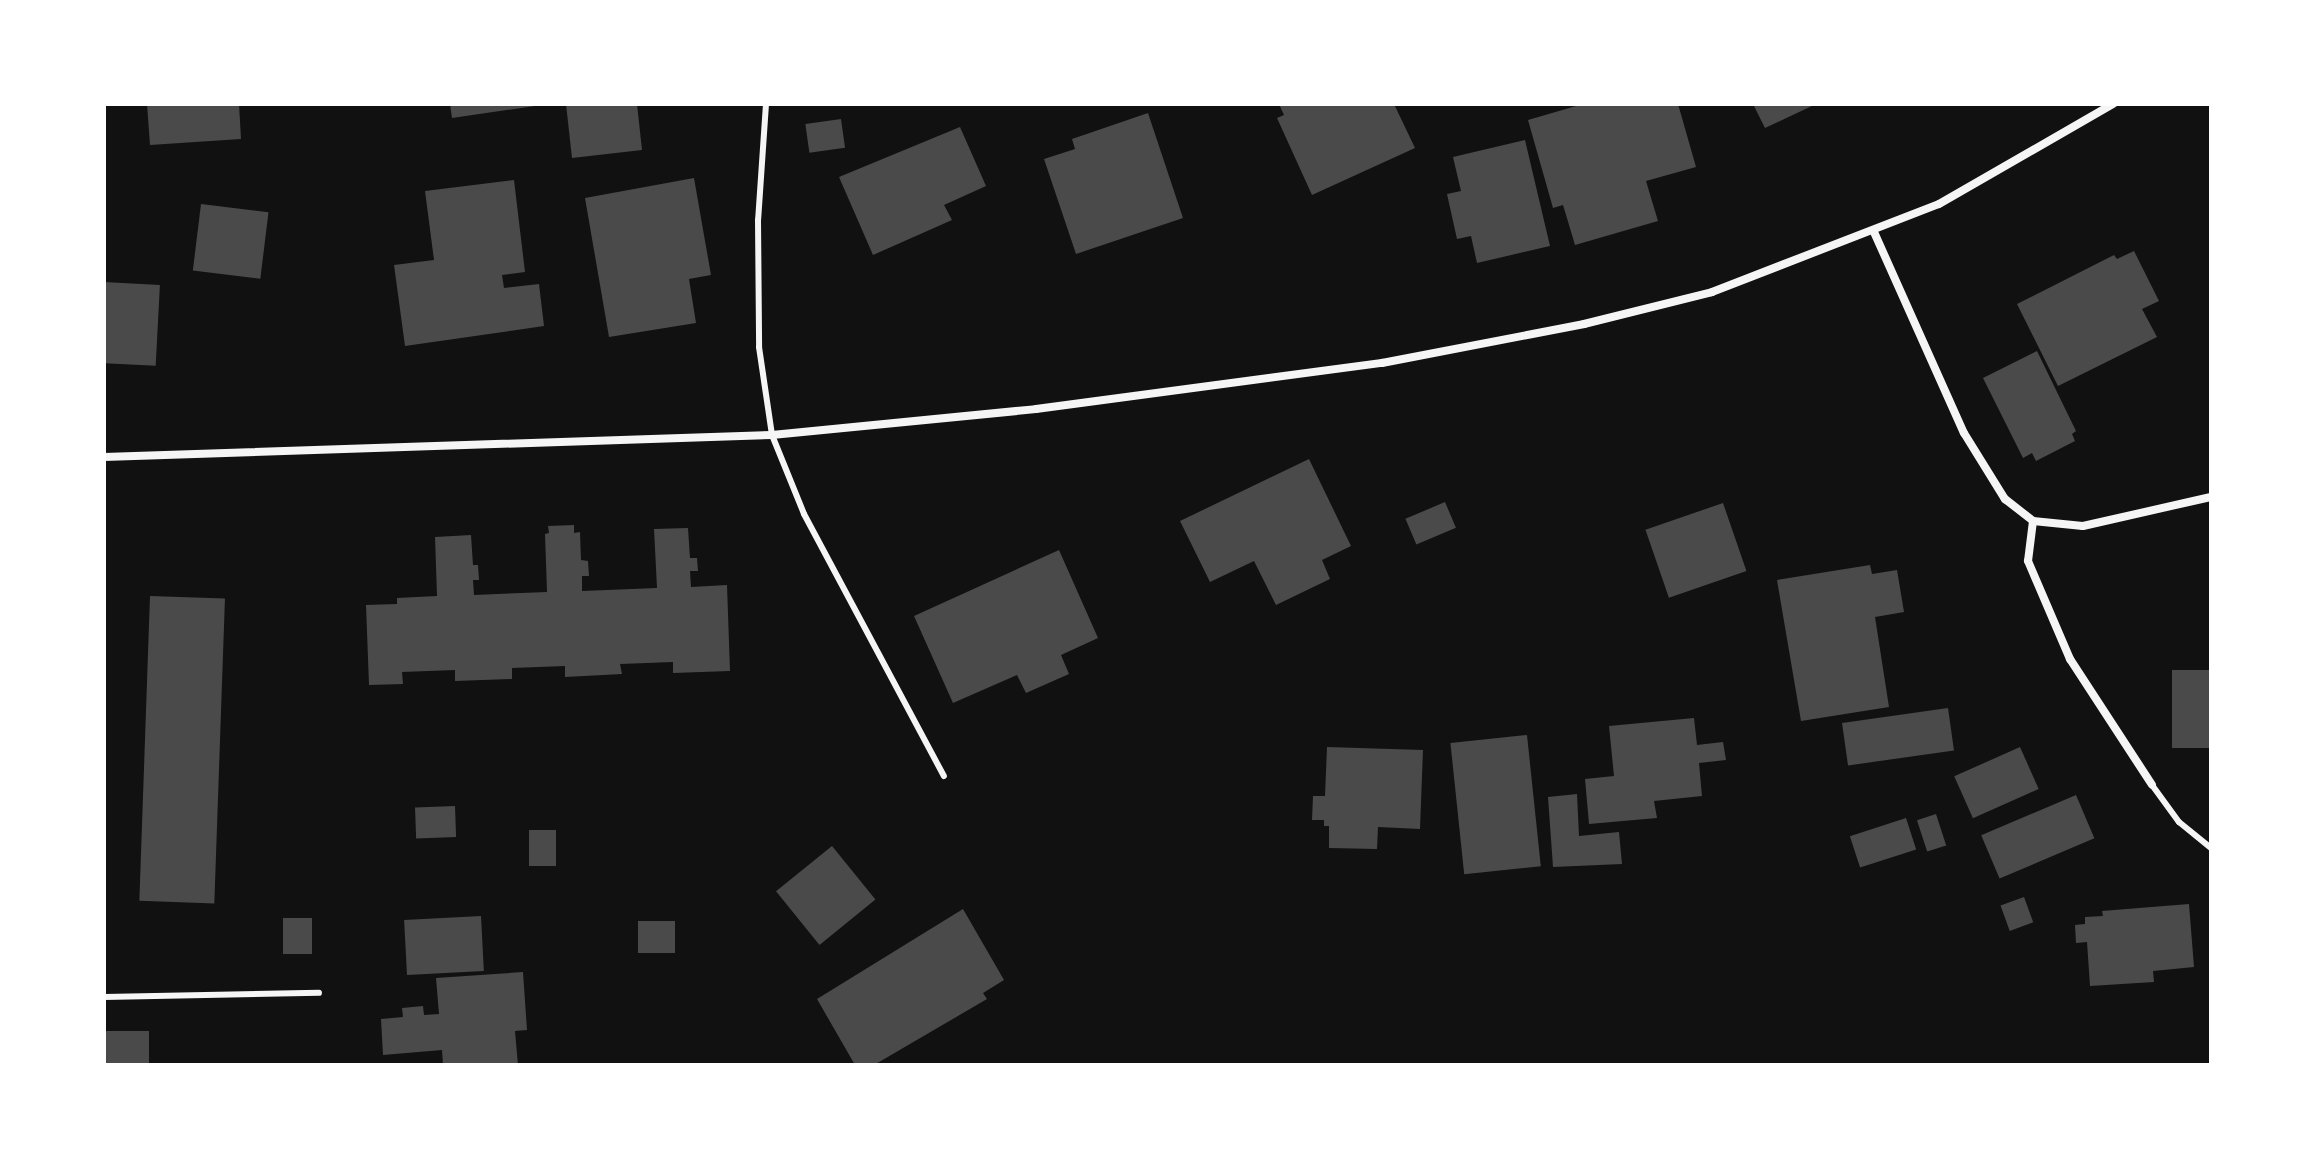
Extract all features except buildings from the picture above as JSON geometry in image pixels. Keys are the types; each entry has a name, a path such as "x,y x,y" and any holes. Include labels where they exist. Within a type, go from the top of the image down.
{"street":[{"path":"104,457 772,435 1036,409 1398,360 1584,324 1712,292 1874,232 1939,204 2113,104"},
{"path":"1874,232 1964,433 2005,499 2033,521 2083,526 2211,497"},
{"path":"2033,521 2028,561 2070,659 2152,785"}],"lane":[{"path":"766,104 758,220 759,347 772,435 804,514 944,776"},
{"path":"2152,785 2179,822 2211,848"},
{"path":"104,997 319,993"}]}
